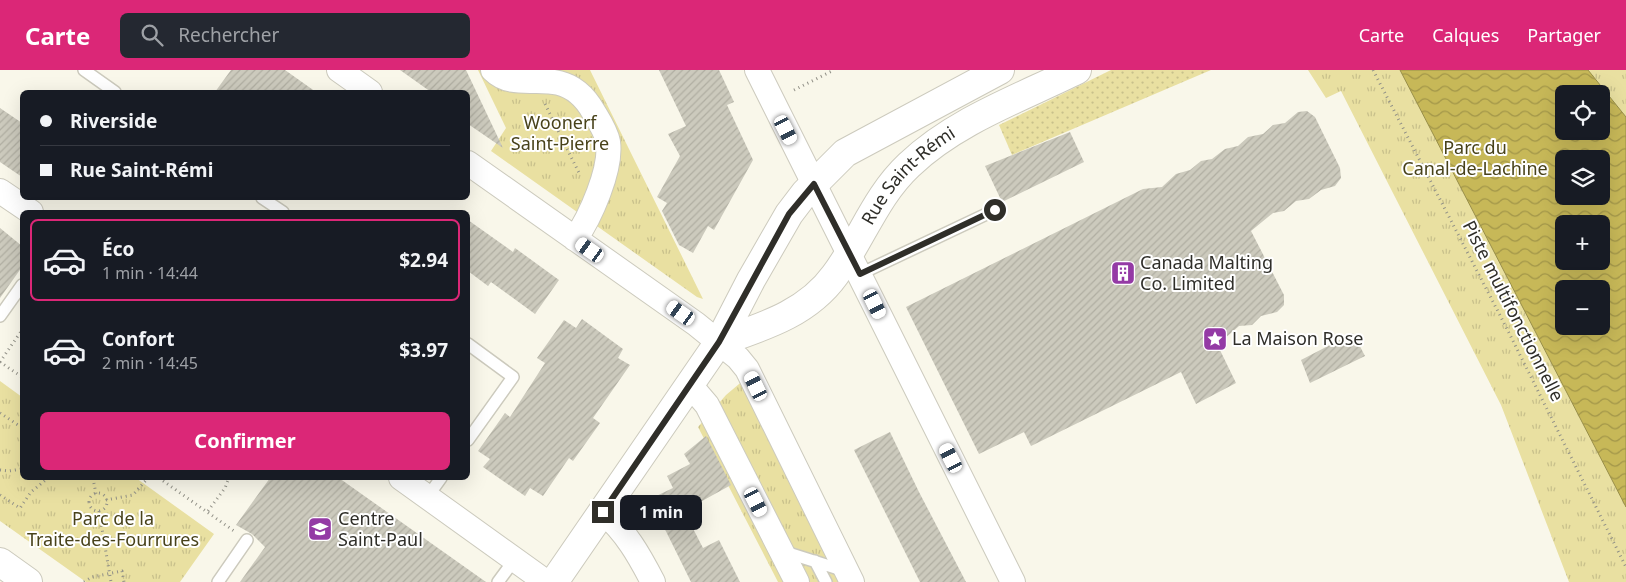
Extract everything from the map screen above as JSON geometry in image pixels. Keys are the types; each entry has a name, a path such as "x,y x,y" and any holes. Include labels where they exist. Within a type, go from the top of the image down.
{"main road":[{"name":"Rue Saint-Rémi","path":"554,582 719,342 789,214 814,184 845,153 1000,70"},
{"name":"Rue Saint-Rémi","path":"719,342 785,318 835,275 854,263 886,191 898,176 924,151 956,129 1077,70"},
{"path":"0,562 28,582"}],"street":[{"path":"339,70 367,90"},
{"path":"493,70 505,79 557,82 580,92 604,129 608,143 608,156 587,222 575,239"},
{"path":"758,70 1013,582"},
{"path":"470,164 719,342 738,358 747,369 850,577"},
{"path":"0,191 28,210"},
{"path":"690,385 707,405 797,582"},
{"path":"408,480 434,487 514,559 546,582"},
{"path":"603,512 614,521 634,547 653,582"}],"lane":[{"path":"84,70 112,90"},
{"path":"265,200 280,210"},
{"path":"854,263 995,210"},
{"path":"0,316 20,288"},
{"path":"470,345 513,377 470,437"},
{"path":"218,582 247,540"},
{"path":"781,550 815,561 850,577"},
{"path":"498,582 514,559"},
{"path":"815,561 826,582"}],"path":[{"path":"794,90 834,70"},
{"name":"Piste multifonctionnelle","path":"1372,70 1531,375 1626,567"},
{"path":"537,82 568,151 588,192 594,200"},
{"path":"20,333 0,362 20,375"},
{"path":"0,413 18,425 18,430"},
{"path":"0,470 10,472 20,470"},
{"path":"0,495 20,508 31,492 46,480"},
{"path":"93,480 96,494"},
{"path":"106,500 133,497 146,480"},
{"path":"162,480 208,511 222,523"},
{"path":"208,511 225,488 228,480"},
{"path":"96,494 102,495 106,500 104,508 99,511 91,509 88,503 92,495 96,494"},
{"path":"99,511 110,582"},
{"path":"88,539 103,536"},
{"path":"84,582 92,577 122,571 124,582"}],"green space":[{"name":"Woonerf Saint-Pierre","path":"478,70 590,70 703,299 697,297 491,151 506,128"},
{"path":"1111,70 1211,70 1012,155 999,125"},
{"name":"Parc du Canal-de-Lachine","path":"1308,70 1626,70 1626,582 1569,582 1501,405 1341,91 1326,98"},
{"path":"758,368 865,582 778,582 698,427 726,395"},
{"name":"Parc de la Traite-des-Fourrures","path":"0,381 20,396 20,480 139,480 214,534 180,582 86,582 0,521"}],"water":[{"path":"1400,70 1588,70 1600,85 1555,85 1555,140 1610,140 1610,97 1626,117 1626,507"}],"building":[{"path":"231,70 285,70 313,90 216,90"},
{"path":"400,70 466,70 503,148 470,125 470,90 428,90"},
{"path":"659,70 719,70 734,102 727,105 753,160 714,230 708,226 693,253 679,245 662,211 667,203 657,197 680,156 668,134 686,126"},
{"path":"0,108 20,122 20,176 0,162"},
{"name":"Canada Malting Co. Limited","path":"1307,111 1315,117 1340,168 1341,178 1335,186 1321,190 1309,199 1296,201 1284,211 1273,213 1251,231 1284,295 1284,305 1277,312 1261,316 1252,325 1239,326 1223,340 1225,344 1219,348 1236,383 1196,404 1181,372 1031,446 1024,432 979,454 906,307 1143,189 1162,187 1176,174 1190,170 1201,161 1212,159 1225,149 1238,146 1248,137 1263,134 1273,125 1285,123 1298,112"},
{"path":"1070,132 1084,162 1002,202 985,166"},
{"path":"470,221 513,252 515,248 559,280 535,314 491,282 488,286 470,272"},
{"path":"0,228 20,244 20,270 0,298"},
{"path":"582,319 623,349 618,358 630,365 593,418 600,423 573,461 569,458 543,496 530,488 525,496 483,467 490,459 478,451 505,413 510,417 545,363 537,358 564,320 576,328"},
{"path":"1353,333 1365,356 1310,383 1301,360"},
{"path":"890,432 966,582 920,582 854,450"},
{"path":"706,436 731,485 684,511 703,548 719,540 740,582 691,582 650,499 673,488 667,476 690,464 684,454"},
{"name":"Centre Saint-Paul","path":"269,480 342,480 486,582 240,582 265,547 252,534 236,525"}],"place":[{"name":"Canada Malting Co. Limited","path":"1123,273"},
{"name":"La Maison Rose","path":"1215,339"},
{"name":"Centre Saint-Paul","path":"320,529"}],"route":[{"path":"603,512 719,342 751,280 789,214 814,184 860,274 995,210"}]}
